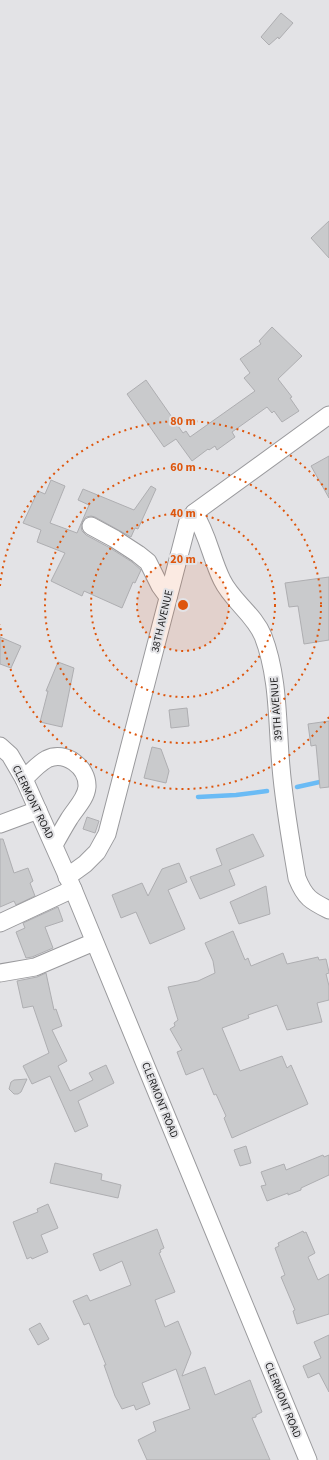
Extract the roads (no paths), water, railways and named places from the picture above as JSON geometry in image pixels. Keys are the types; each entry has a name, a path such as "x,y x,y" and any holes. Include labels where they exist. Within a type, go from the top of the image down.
{"street":[{"name":"38TH AVENUE","path":"0,923 70,883 85,864 98,852 107,834 188,521 194,513 329,415"},
{"name":"39TH AVENUE","path":"194,513 201,524 222,581 262,634 268,649 273,671 281,769 297,878 303,892 314,903 329,910"},
{"path":"91,526 115,538 148,562 160,586 168,597"},
{"name":"CLERMONT ROAD","path":"0,746 10,756 24,779 54,845 308,1460"},
{"path":"24,779 48,758 60,756 66,757 73,761 84,772 87,787 84,797 54,845"},
{"path":"0,824 38,810"},
{"path":"0,973 35,967 94,942"}],"waterway":[{"path":"297,787 329,780"},
{"path":"198,797 236,795 267,791"}]}
